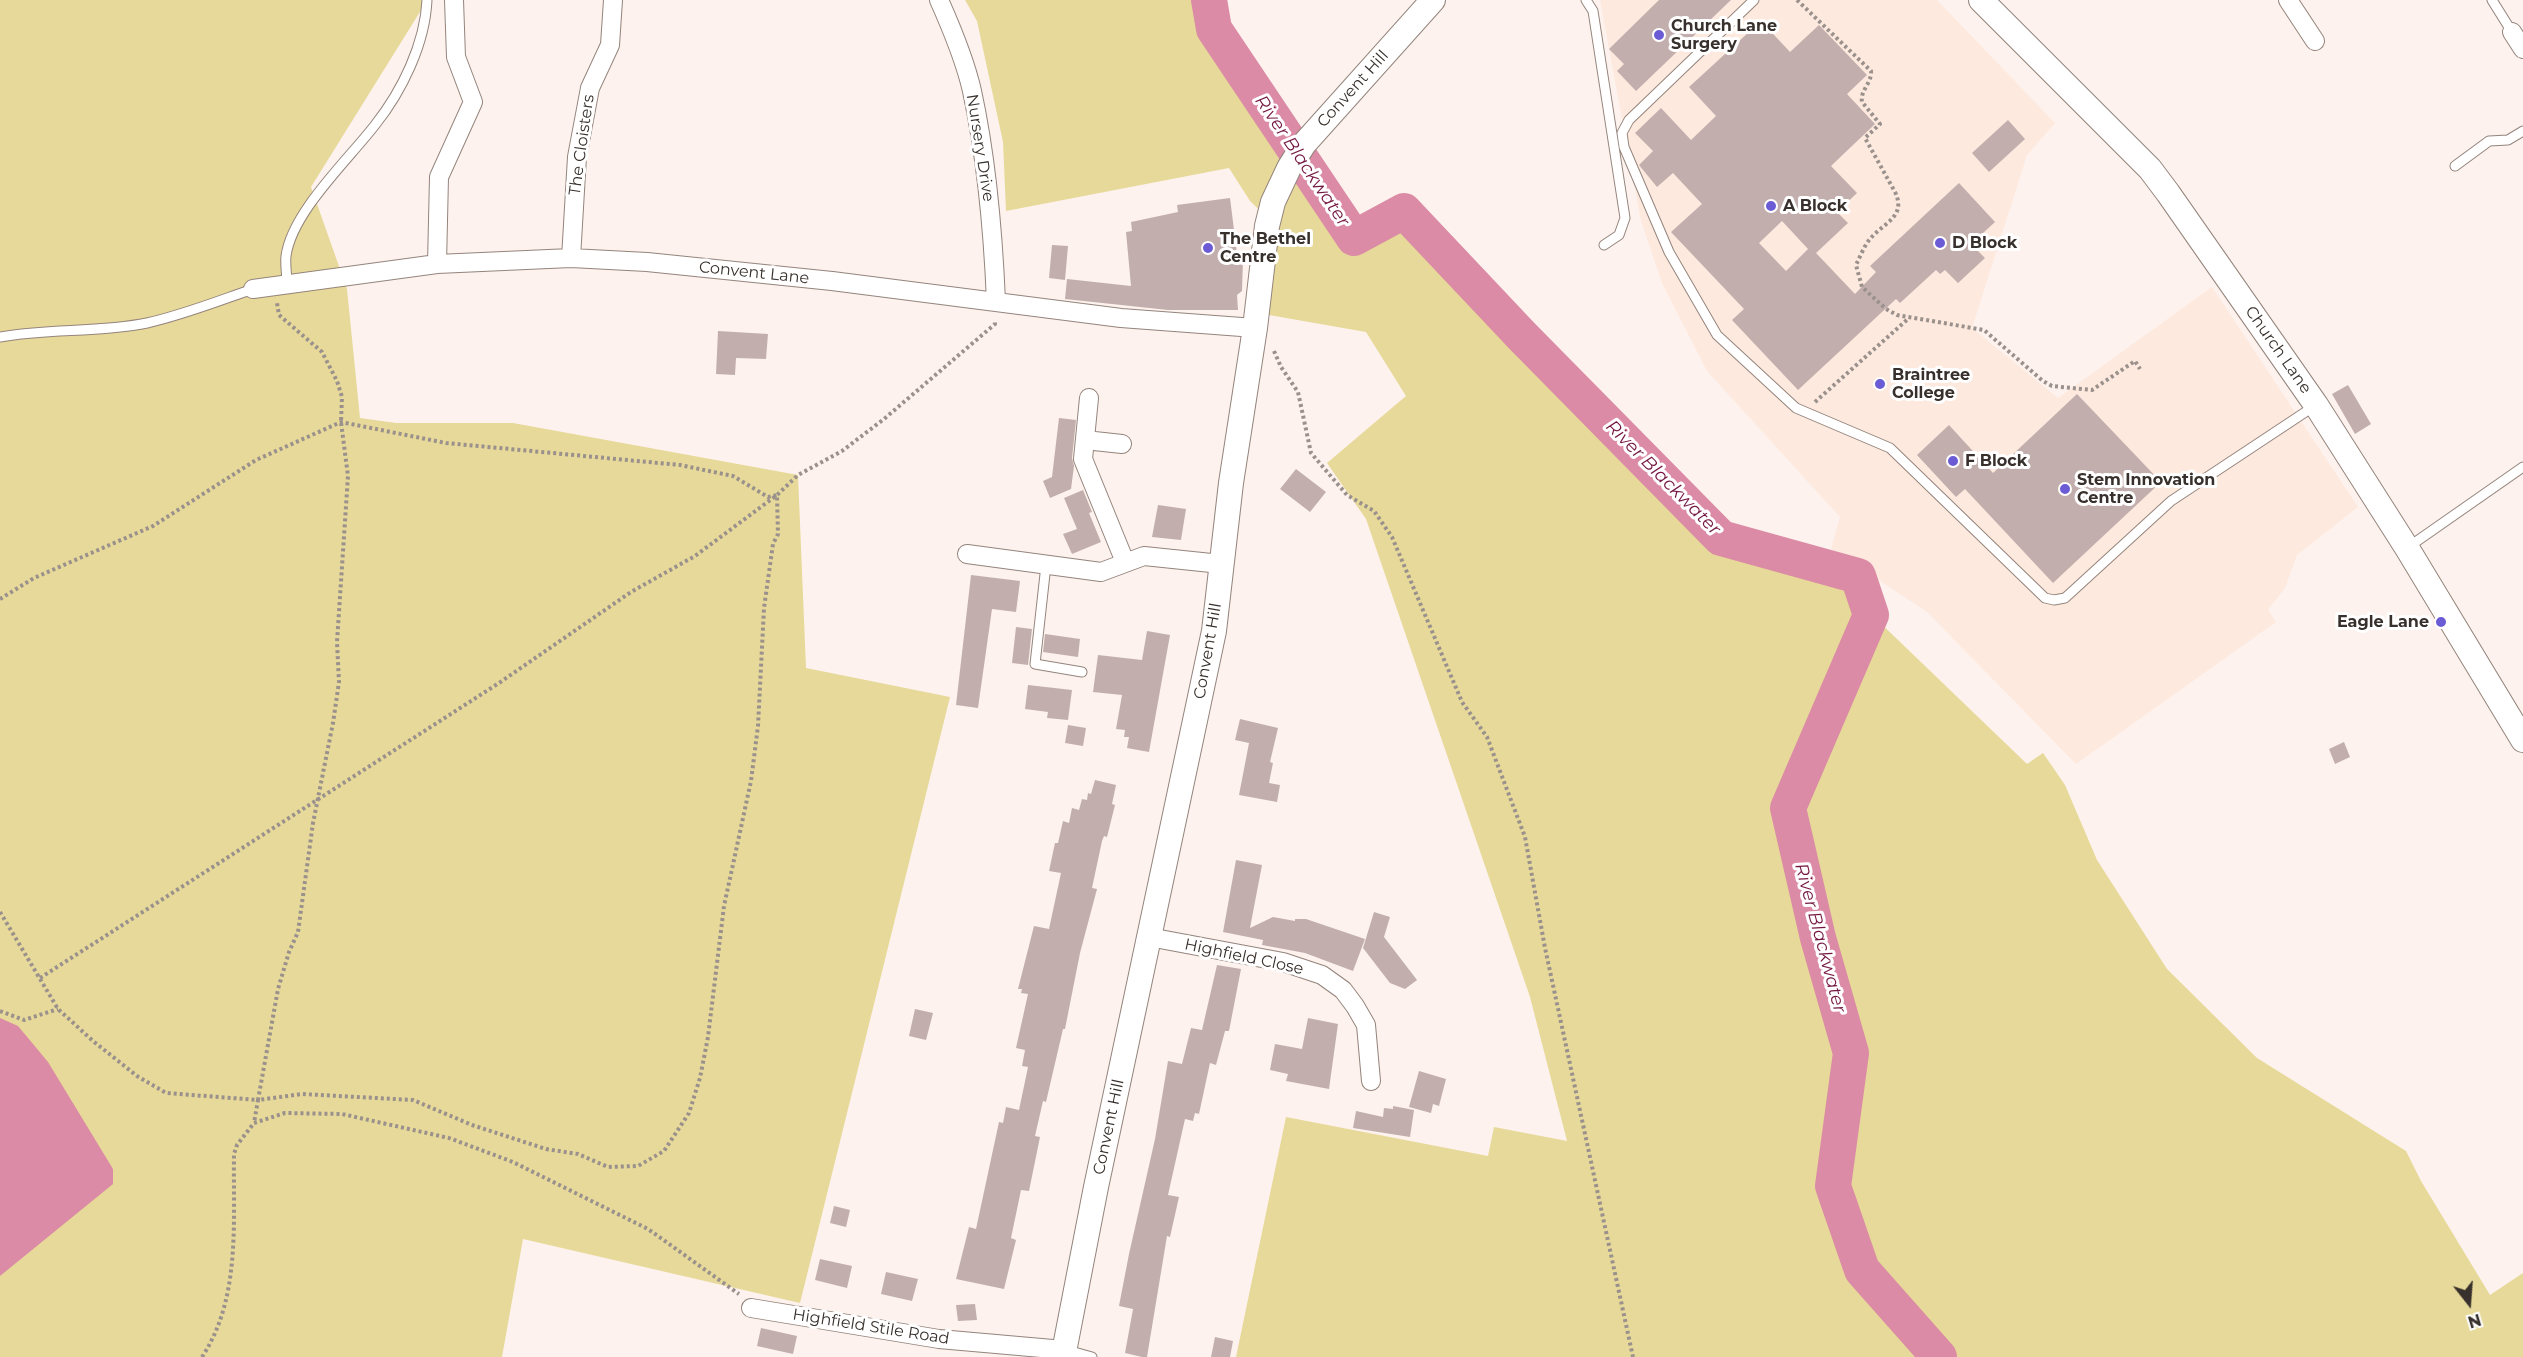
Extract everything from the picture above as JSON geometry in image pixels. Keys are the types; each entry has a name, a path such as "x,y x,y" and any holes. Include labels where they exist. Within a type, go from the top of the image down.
{"main road":[{"name":"Convent Hill","path":"1064,1353 1214,631 1267,226 1274,202 1289,168 1321,124 1433,0"},
{"name":"Church Lane","path":"1981,0 2150,170 2316,405 2407,548 2523,740"}],"street":[{"path":"437,264 440,177 473,102 456,57 454,0"},
{"name":"The Cloisters","path":"571,258 577,157 590,88 610,45 613,0"},
{"name":"Nursery Drive","path":"939,0 954,34 972,89 993,231 996,301"},
{"path":"2288,0 2315,41"},
{"path":"2512,32 2523,49"},
{"name":"Convent Lane","path":"253,289 437,264 571,258 647,262 996,301 1122,318 1255,328"},
{"path":"1089,398 1083,459 1125,562"},
{"path":"1085,440 1122,444"},
{"path":"967,554 1101,572 1144,556 1221,564"},
{"name":"Highfield Close","path":"1149,937 1283,962 1322,975 1343,990 1366,1025 1371,1081"},
{"name":"Highfield Stile Road","path":"751,1308 939,1339 1064,1353"}],"lane":[{"path":"281,285 286,256 301,216 377,123 406,76 426,19 428,0"},
{"path":"1586,0 1593,11 1625,218 1619,235 1604,245"},
{"path":"1754,0 1629,120 1622,133 1624,147 1669,252 1717,334 1796,408 1890,448 2044,598 2054,600 2065,598 2171,501 2316,405"},
{"path":"2492,0 2512,32"},
{"path":"2455,166 2489,141 2508,140 2523,131"},
{"path":"0,337 34,331 82,332 147,323 253,289"},
{"path":"2407,548 2523,467"},
{"path":"1046,565 1035,664 1082,672"},
{"path":"1064,1353 1092,1357"}],"path":[{"path":"1797,0 1871,71 1871,77 1863,92 1862,102 1880,124 1865,138 1895,192 1899,208 1895,216 1870,240 1856,265 1862,287 1886,309 1908,318 1984,330 2043,381 2052,386 2092,390 2135,362 2140,369"},
{"path":"202,1357 210,1344 230,1291 234,1154 237,1145 254,1123 279,989 289,952 298,932 339,682 337,642 348,476 341,422 342,397 337,381 322,352 279,315 281,285"},
{"path":"40,978 499,683 631,592 695,556 777,495 798,476 842,451 884,419 995,324 996,301"},
{"path":"1805,411 1908,318"},
{"path":"1273,348 1281,367 1298,392 1311,453 1347,495 1374,511 1392,537 1462,702 1487,737 1525,837 1545,948 1633,1357"},
{"path":"0,598 34,578 153,526 256,460 341,422 447,443 681,465 733,476 768,497 777,495"},
{"path":"0,912 58,1009 137,1076 166,1093 258,1100 310,1094 413,1100 472,1125 546,1149 578,1154 608,1167 638,1166 664,1151 688,1113 700,1078 708,1037 724,906 751,781 758,726 764,608 773,544 778,534 777,495"},
{"path":"0,1011 24,1020 58,1009"},
{"path":"254,1123 285,1113 342,1114 449,1138 513,1162 648,1229 741,1296 751,1308"}],"shaded area":[{"path":"0,0 423,0 423,7 311,187 347,289 360,418 396,423 513,423 798,475 806,668 950,697 800,1303 523,1239 502,1357 0,1357"},
{"path":"965,0 1222,0 1214,29 1353,238 1404,211 1522,336 1721,538 1858,576 1872,615 2027,764 2043,753 2065,785 2097,860 2167,969 2257,1058 2406,1151 2421,1181 2490,1295 2523,1273 2523,1357 1236,1357 1286,1117 1488,1156 1494,1127 1567,1141 1530,997 1366,519 1327,463 1406,396 1366,332 1269,315 1273,223 1250,201 1229,168 1006,211 1003,142 977,21"},
{"name":"Braintree College","path":"1600,0 1937,0 2055,123 2027,155 1972,328 2058,398 2212,287 2358,507 2297,555 2285,588 2268,610 2276,622 2076,764 1926,611 1831,549 1840,517 1707,371 1662,283 1641,221"},
{"path":"0,1018 18,1026 48,1062 113,1169 113,1184 0,1276"}],"building":[{"name":"Church Lane Surgery","path":"1659,0 1731,0 1636,91 1617,71 1624,64 1609,49"},
{"name":"A Block","path":"1761,21 1790,52 1819,25 1867,75 1847,94 1875,124 1831,166 1857,193 1837,212 1848,223 1816,253 1855,294 1876,272 1870,266 1959,183 1995,222 1971,244 1985,258 1958,283 1945,270 1940,274 1936,270 1900,303 1896,299 1798,390 1732,320 1744,309 1671,232 1702,204 1673,173 1657,187 1639,165 1653,151 1635,133 1661,108 1691,140 1716,116 1689,87","holes":["1782,221 1808,249 1786,271 1759,243"]},
{"path":"2008,120 2025,139 1989,172 1972,153"},
{"path":"1230,198 1237,254 1243,259 1242,291 1237,295 1238,310 1168,310 1065,299 1067,279 1131,286 1126,232 1132,231 1131,222 1178,212 1177,205"},
{"path":"1052,245 1068,246 1065,280 1049,278"},
{"path":"718,331 768,334 766,359 736,358 735,375 716,374"},
{"path":"2348,385 2371,424 2355,434 2332,394"},
{"name":"Stem Innovation Centre","path":"2077,394 2161,482 2053,583 1965,489 1956,497 1917,455 1949,425 1993,473"},
{"path":"1059,418 1076,420 1072,458 1074,466 1071,489 1050,498 1043,481 1052,477"},
{"path":"1296,469 1326,492 1310,512 1280,489"},
{"path":"1083,490 1092,512 1089,513 1101,542 1072,554 1063,534 1077,529 1064,498"},
{"path":"1158,505 1186,509 1181,540 1152,537"},
{"path":"971,575 1020,581 1016,612 992,609 978,708 956,705"},
{"path":"1016,627 1032,629 1028,665 1012,663"},
{"path":"1147,631 1170,635 1149,752 1127,748 1129,737 1124,737 1125,730 1116,729 1122,695 1093,692 1098,655 1142,660"},
{"path":"1045,634 1080,639 1078,657 1043,652"},
{"path":"1028,685 1072,690 1068,720 1047,718 1048,712 1025,709"},
{"path":"1240,719 1278,728 1270,762 1273,763 1269,783 1280,785 1277,802 1239,795 1249,743 1235,740"},
{"path":"1068,725 1086,728 1083,746 1065,743"},
{"path":"2344,742 2350,757 2335,764 2329,749"},
{"path":"1095,780 1116,785 1112,804 1115,805 1107,837 1104,836 1102,841 1092,888 1097,889 1080,953 1065,1029 1063,1029 1046,1102 1043,1101 1035,1136 1040,1137 1029,1191 1021,1190 1011,1238 1016,1240 1004,1289 956,1279 969,1227 976,1229 999,1122 1003,1123 1006,1107 1019,1110 1028,1067 1022,1066 1025,1050 1016,1048 1028,994 1021,993 1022,989 1018,989 1034,926 1049,929 1061,873 1049,871 1055,843 1058,843 1063,821 1069,823 1072,808 1079,810 1082,799 1087,800"},
{"path":"1236,860 1262,865 1250,928 1273,917 1295,921 1295,919 1306,919 1365,939 1353,971 1305,953 1262,945 1263,940 1223,932"},
{"path":"1374,912 1390,917 1384,937 1417,980 1405,989 1390,983 1363,948"},
{"path":"1217,965 1241,969 1229,1031 1225,1031 1216,1065 1210,1063 1199,1114 1195,1113 1193,1121 1185,1119 1168,1195 1179,1197 1170,1237 1167,1236 1147,1357 1142,1357 1125,1353 1133,1309 1119,1306 1155,1139 1168,1061 1182,1064 1191,1028 1202,1030"},
{"path":"915,1009 933,1013 926,1040 909,1036"},
{"path":"1308,1018 1338,1024 1329,1089 1286,1081 1288,1074 1270,1070 1275,1044 1302,1049"},
{"path":"1419,1071 1446,1079 1439,1106 1433,1104 1431,1113 1409,1107"},
{"path":"1393,1106 1414,1110 1410,1137 1353,1128 1356,1111 1383,1117 1384,1108 1393,1109"},
{"path":"834,1206 850,1210 846,1227 830,1223"},
{"path":"820,1259 852,1266 847,1288 815,1280"},
{"path":"886,1272 918,1279 912,1301 881,1294"},
{"path":"975,1304 977,1320 958,1321 956,1305"},
{"path":"761,1328 797,1336 793,1354 757,1346"},
{"path":"1215,1337 1233,1341 1230,1357 1211,1357"}],"waterway":[{"name":"River Blackwater","path":"1209,0 1214,29 1354,238 1404,211 1522,336 1721,538 1858,576 1871,615 1788,808 1818,938 1851,1053 1833,1186 1862,1270 1939,1357"}],"place":[{"name":"Church Lane Surgery","path":"1659,35"},
{"name":"A Block","path":"1771,206"},
{"name":"D Block","path":"1940,243"},
{"name":"The Bethel Centre","path":"1208,248"},
{"name":"Braintree College","path":"1880,384"},
{"name":"F Block","path":"1953,461"},
{"name":"Stem Innovation Centre","path":"2065,489"},
{"name":"Eagle Lane","path":"2441,622"}]}
